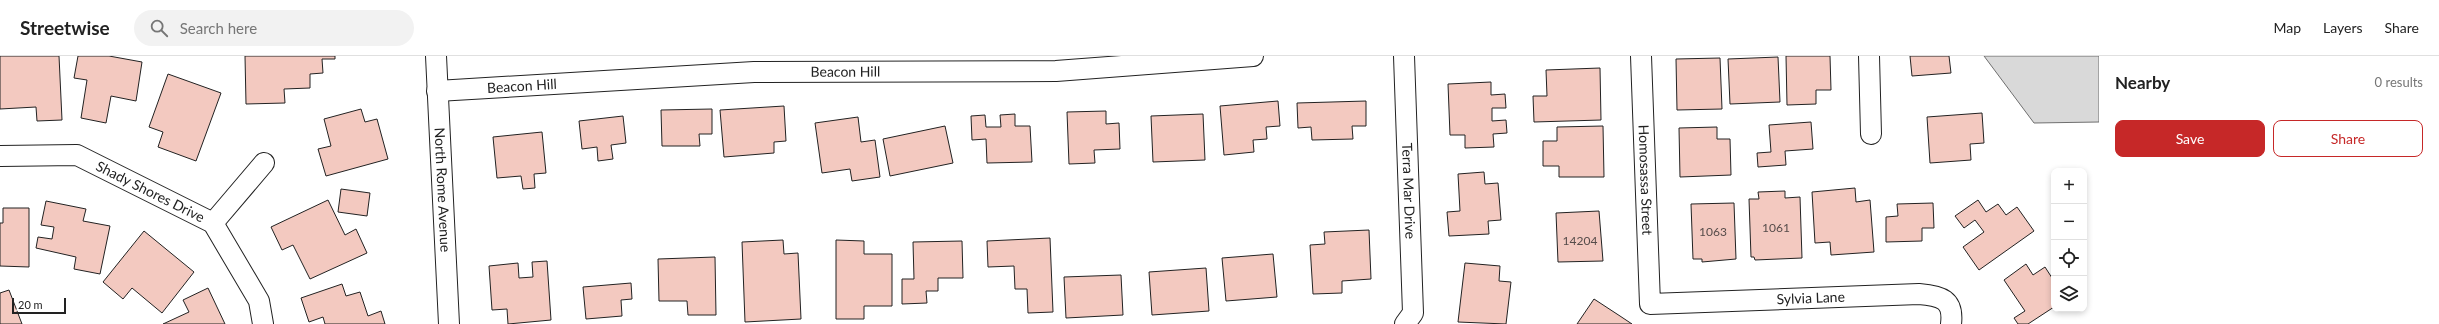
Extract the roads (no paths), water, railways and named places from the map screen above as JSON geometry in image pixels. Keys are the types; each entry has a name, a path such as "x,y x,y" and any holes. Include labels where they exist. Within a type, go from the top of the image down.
{"street":[{"name":"North Rome Avenue","path":"436,56 449,324"},
{"name":"Beacon Hill","path":"437,91 754,72 1056,71 1253,56"},
{"name":"Terra Mar Drive","path":"1404,56 1413,313 1406,324"},
{"name":"Homosassa Street","path":"1641,56 1650,304"},
{"path":"1869,56 1871,134"},
{"name":"Shady Shores Drive","path":"0,156 77,154 212,223 259,301 263,324"},
{"path":"212,223 264,163"},
{"name":"Sylvia Lane","path":"1650,304 1920,294 1937,296 1944,300 1952,314 1951,324"}]}
